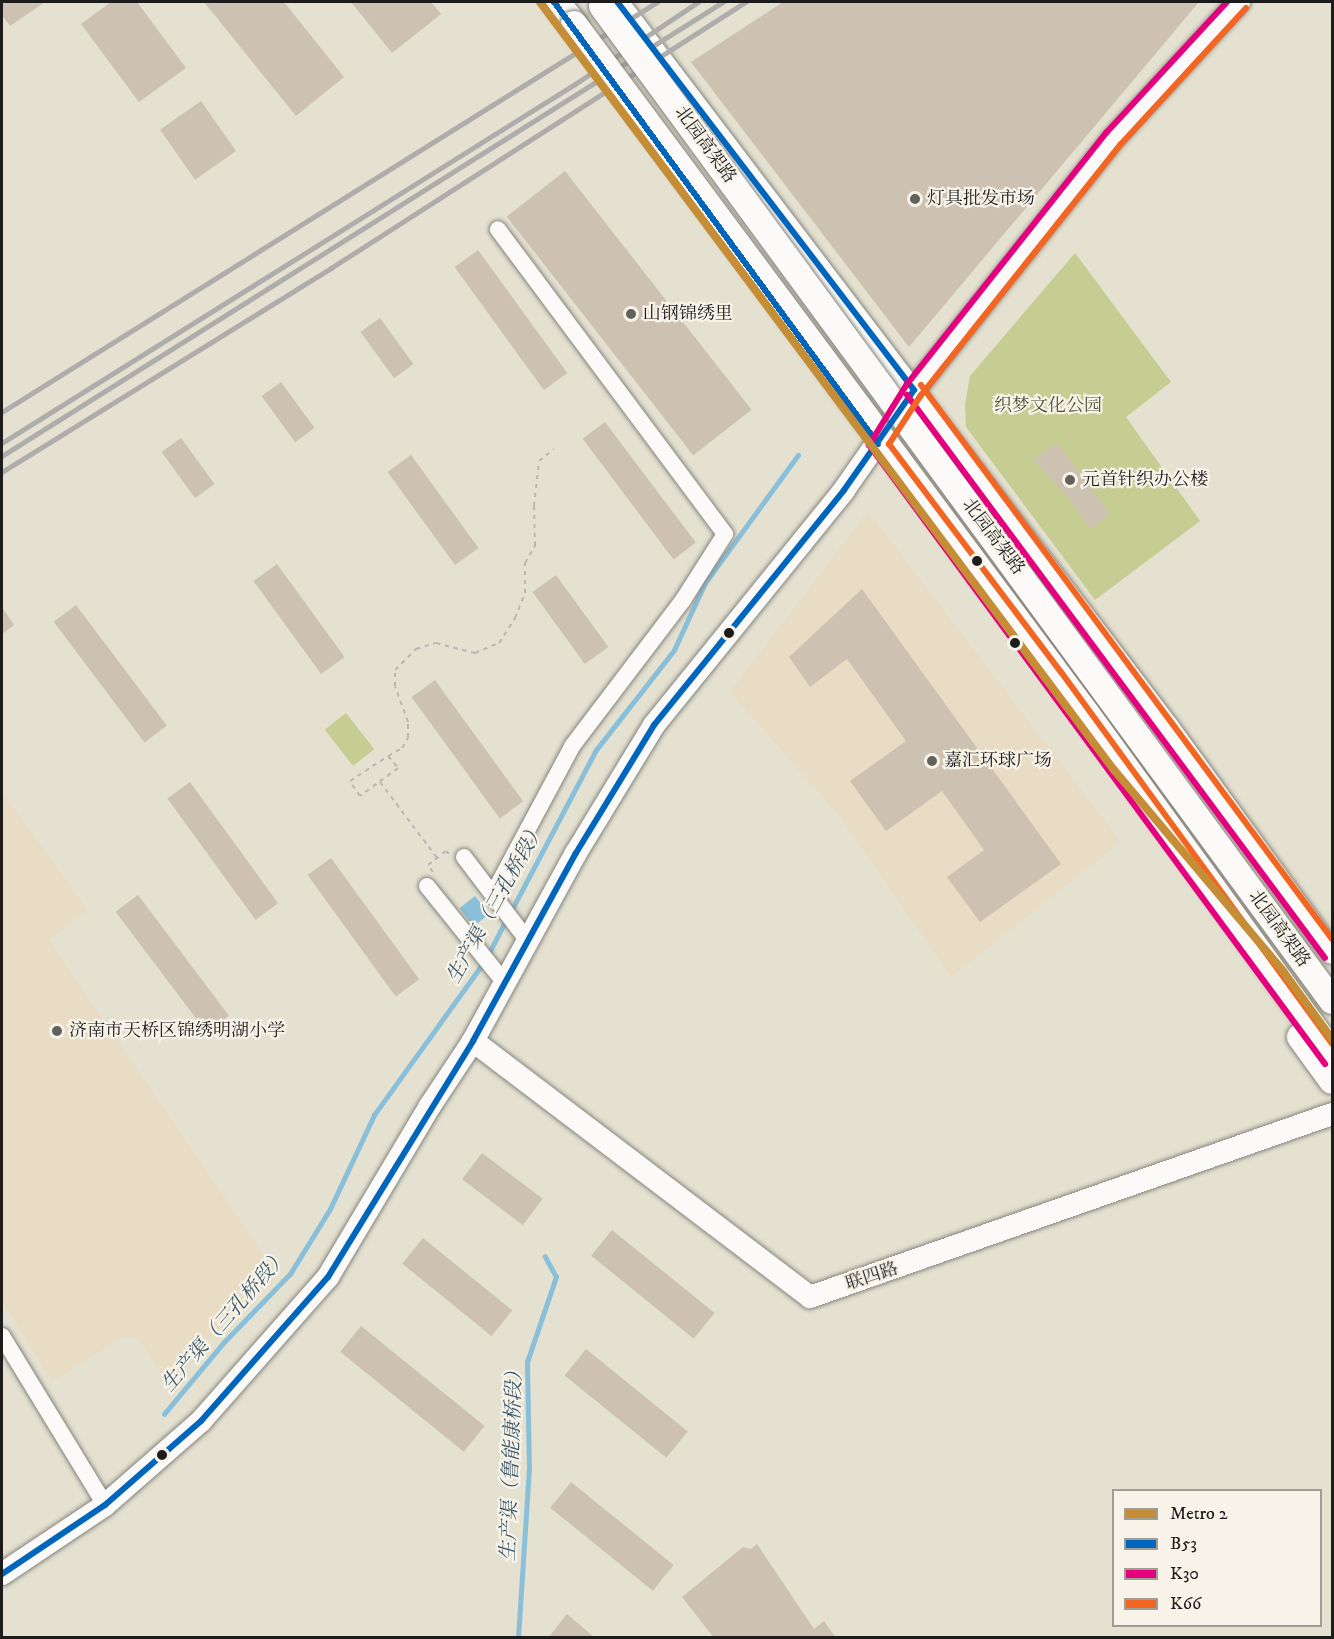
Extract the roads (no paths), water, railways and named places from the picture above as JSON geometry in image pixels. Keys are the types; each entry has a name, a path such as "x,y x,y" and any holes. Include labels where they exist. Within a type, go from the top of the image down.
{"highway":[{"name":"北园高架路","path":"555,2 1087,714 1332,1052"},
{"name":"北园高架路","path":"606,3 651,73 1332,1001"},
{"path":"1087,714 1131,777 1251,969 1332,1081"}],"main road":[{"path":"555,2 878,444 1054,677 1332,1059"},
{"path":"2,1574 105,1505 201,1421 328,1276 430,1106 473,1041 505,983 521,932 654,725 878,444 914,390 1113,139 1239,2"},
{"path":"606,3 914,390 1332,953"},
{"name":"联四路","path":"473,1041 810,1297 1332,1114"}],"street":[{"path":"497,901 573,745 683,600 725,534 498,230"},
{"path":"464,857 521,932"},
{"path":"427,886 505,983"},
{"path":"2,1336 105,1505"}],"water":[{"path":"475,896 489,914 473,926 459,908"}],"waterway":[{"name":"生产渠（三孔桥段）","path":"510,913 596,750 674,650 705,583 798,455"},
{"name":"生产渠（三孔桥段）","path":"488,955 506,920"},
{"name":"生产渠（三孔桥段）","path":"164,1414 224,1342 290,1274 330,1209 374,1115 484,962"},
{"name":"生产渠（鲁能康桥段）","path":"518,1638 529,1469 527,1362 556,1277 545,1257"}],"railway":[{"path":"2,412 657,2"},
{"path":"2,443 575,84 698,2"},
{"path":"2,456 723,2"},
{"path":"2,472 331,268 746,2"}],"metro line":[{"name":"2","path":"540,2 1114,770 1283,971 1332,1039"}],"place":[{"name":"灯具批发市场","path":"915,199"},
{"name":"山钢锦绣里","path":"631,314"},
{"name":"元首针织办公楼","path":"1070,480"},
{"name":"嘉汇环球广场","path":"932,761"},
{"name":"济南市天桥区锦绣明湖小学","path":"57,1031"}],"park label":[{"name":"织梦文化公园","path":"1048,406"}]}
